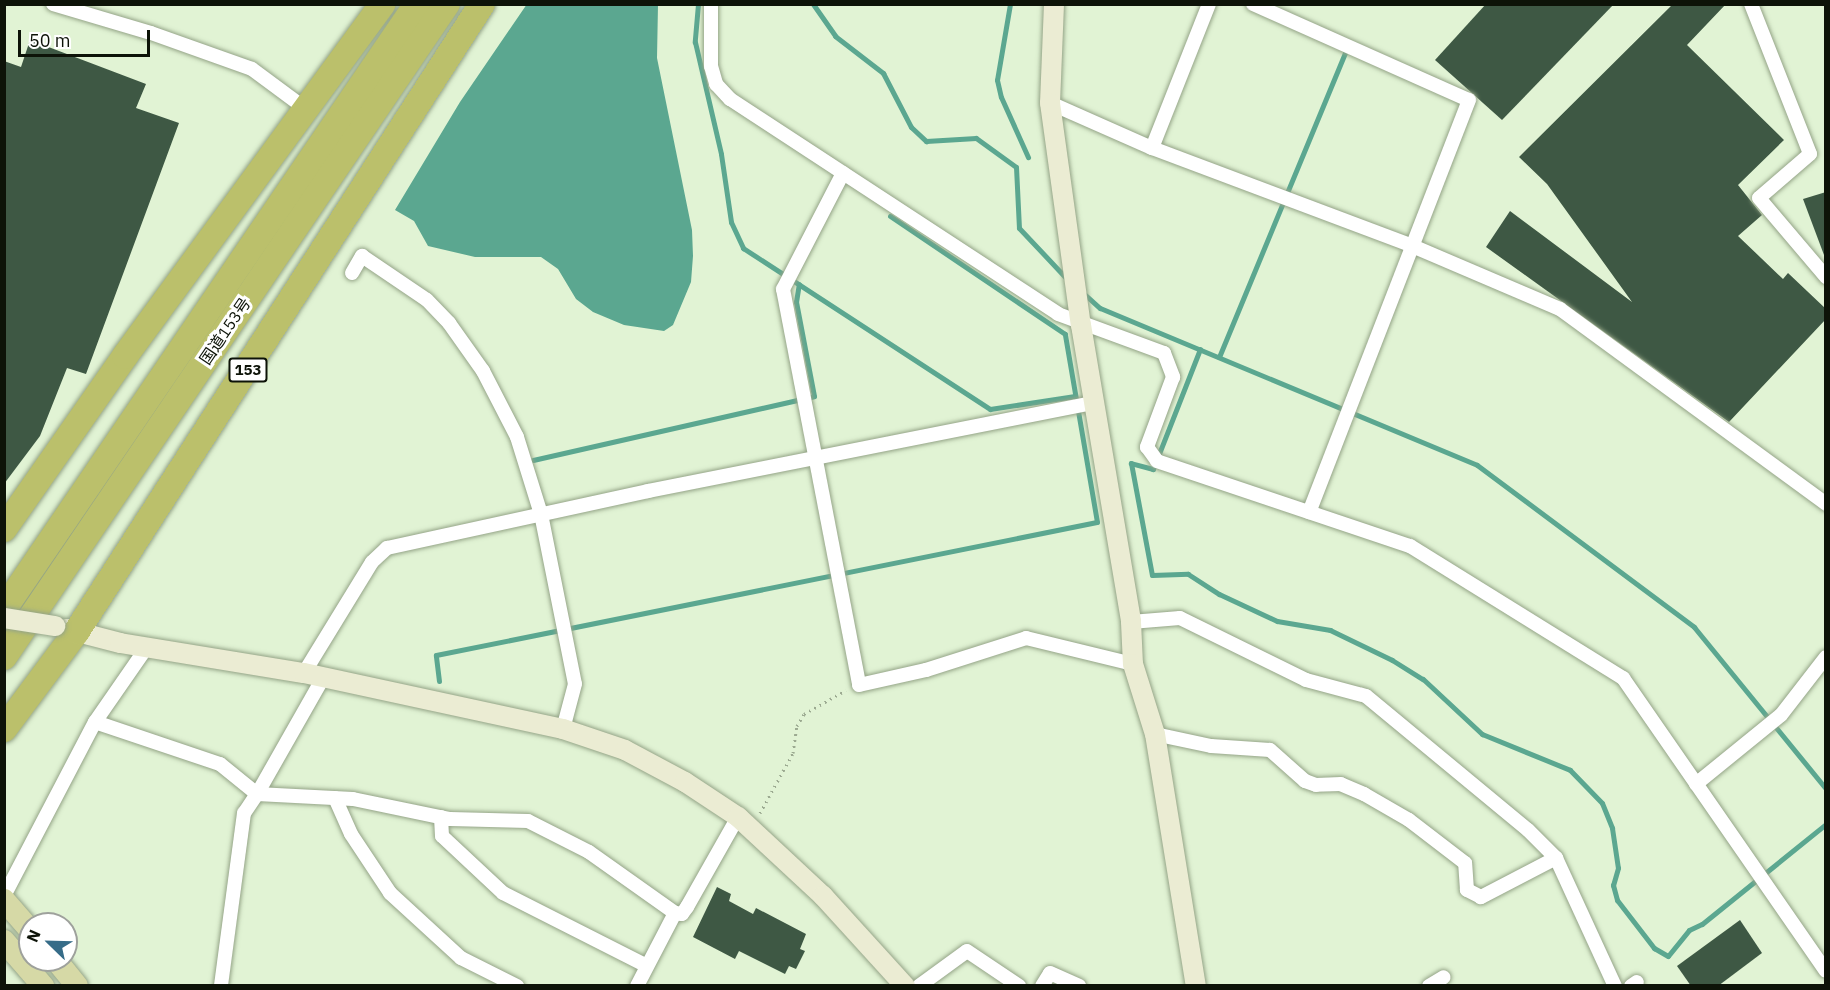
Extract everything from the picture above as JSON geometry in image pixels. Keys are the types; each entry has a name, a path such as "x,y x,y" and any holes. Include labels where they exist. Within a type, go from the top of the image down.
{"highway":[{"path":"4,529 125,356 382,4"},
{"name":"国道153号","path":"4,609 417,4"},
{"name":"国道153号","path":"4,657 447,4"},
{"name":"153","path":"4,729 66,629 483,4"}],"main road":[{"path":"4,898 18,915"},
{"path":"4,941 43,986"},
{"path":"66,972 77,986"}],"street":[{"path":"53,4 162,36 252,69 306,109"},
{"path":"711,4 711,66 716,84 730,99 1058,315 1164,353 1173,377 1147,447 1157,461 1410,546 1623,678 1826,971"},
{"path":"1054,4 1050,103 1082,325 1131,622 1133,664 1155,734 1196,986"},
{"path":"1152,148 1209,4"},
{"path":"1253,4 1469,100 1410,245 1309,512"},
{"path":"1751,4 1810,154 1759,198 1826,277"},
{"path":"1050,103 1152,148 1410,245 1560,309 1826,504"},
{"path":"843,173 783,289 859,685 926,670 1026,638 1133,664"},
{"path":"352,273 362,256 427,300 449,323 483,371 517,437 541,514 575,684 564,729"},
{"path":"221,986 244,813 257,794 313,675 372,562 387,548 541,514 1096,402"},
{"path":"4,618 147,647 313,675 564,729 625,750 685,782 744,823 823,896 906,986"},
{"path":"1131,622 1180,618 1306,681 1366,696 1528,830 1556,858 1614,986"},
{"path":"4,898 95,722 147,647"},
{"path":"1696,784 1781,715 1826,657"},
{"path":"95,722 220,764 257,794 335,798 441,817 528,821 589,852 675,913 682,914 744,823"},
{"path":"1155,734 1211,746 1270,750 1305,780 1316,785 1341,784 1364,794 1409,820 1465,863 1467,890 1481,897 1556,858"},
{"path":"335,798 351,834 390,893 461,958 517,986"},
{"path":"441,817 442,836 503,893 647,966"},
{"path":"637,986 675,913"},
{"path":"919,986 966,951 1019,986"},
{"path":"1042,986 1050,973 1079,986"},
{"path":"1429,986 1444,977"}],"path":[{"path":"744,823 785,772 793,753 797,726 804,714 859,685"}],"water":[{"path":"527,4 658,5 657,58 692,230 693,256 691,282 673,325 664,331 624,325 593,312 576,299 558,269 541,257 475,257 428,246 414,221 395,210 460,102"}],"building":[{"path":"1486,4 1614,4 1502,120 1435,60"},
{"path":"1673,4 1726,4 1687,45 1784,140 1738,185 1762,215 1738,236 1783,279 1788,273 1826,309 1826,319 1729,422 1486,247 1510,211 1632,302 1547,184 1519,157"},
{"path":"30,40 146,84 136,108 179,123 86,374 67,368 40,436 4,484 4,61 21,67"},
{"path":"1826,192 1826,254 1824,255 1803,199"},
{"path":"717,887 731,894 729,901 753,914 756,908 806,934 800,949 805,951 796,969 789,966 785,974 739,951 735,959 693,937"},
{"path":"1740,920 1762,953 1718,986 1691,986 1677,966"}],"waterway":[{"path":"698,4 695,42 721,154 731,222 743,248 990,409 1075,396"},
{"path":"813,4 835,36 883,73 911,127 926,141 976,138 1016,167 1019,228 1068,280"},
{"path":"1010,4 997,80 1001,97 1028,157"},
{"path":"1219,357 1346,50"},
{"path":"439,681 436,655 1097,522 1065,334 890,216"},
{"path":"533,460 814,396 796,302 799,284"},
{"path":"1082,292 1100,308 1477,465 1694,627 1826,789"},
{"path":"1200,349 1153,469 1131,463 1152,575 1188,574 1219,594 1277,621 1330,630 1392,660 1423,679 1482,734 1570,770 1602,803 1612,828 1618,868 1613,885 1617,900 1654,948 1668,956 1689,930 1702,924 1826,824"}]}
